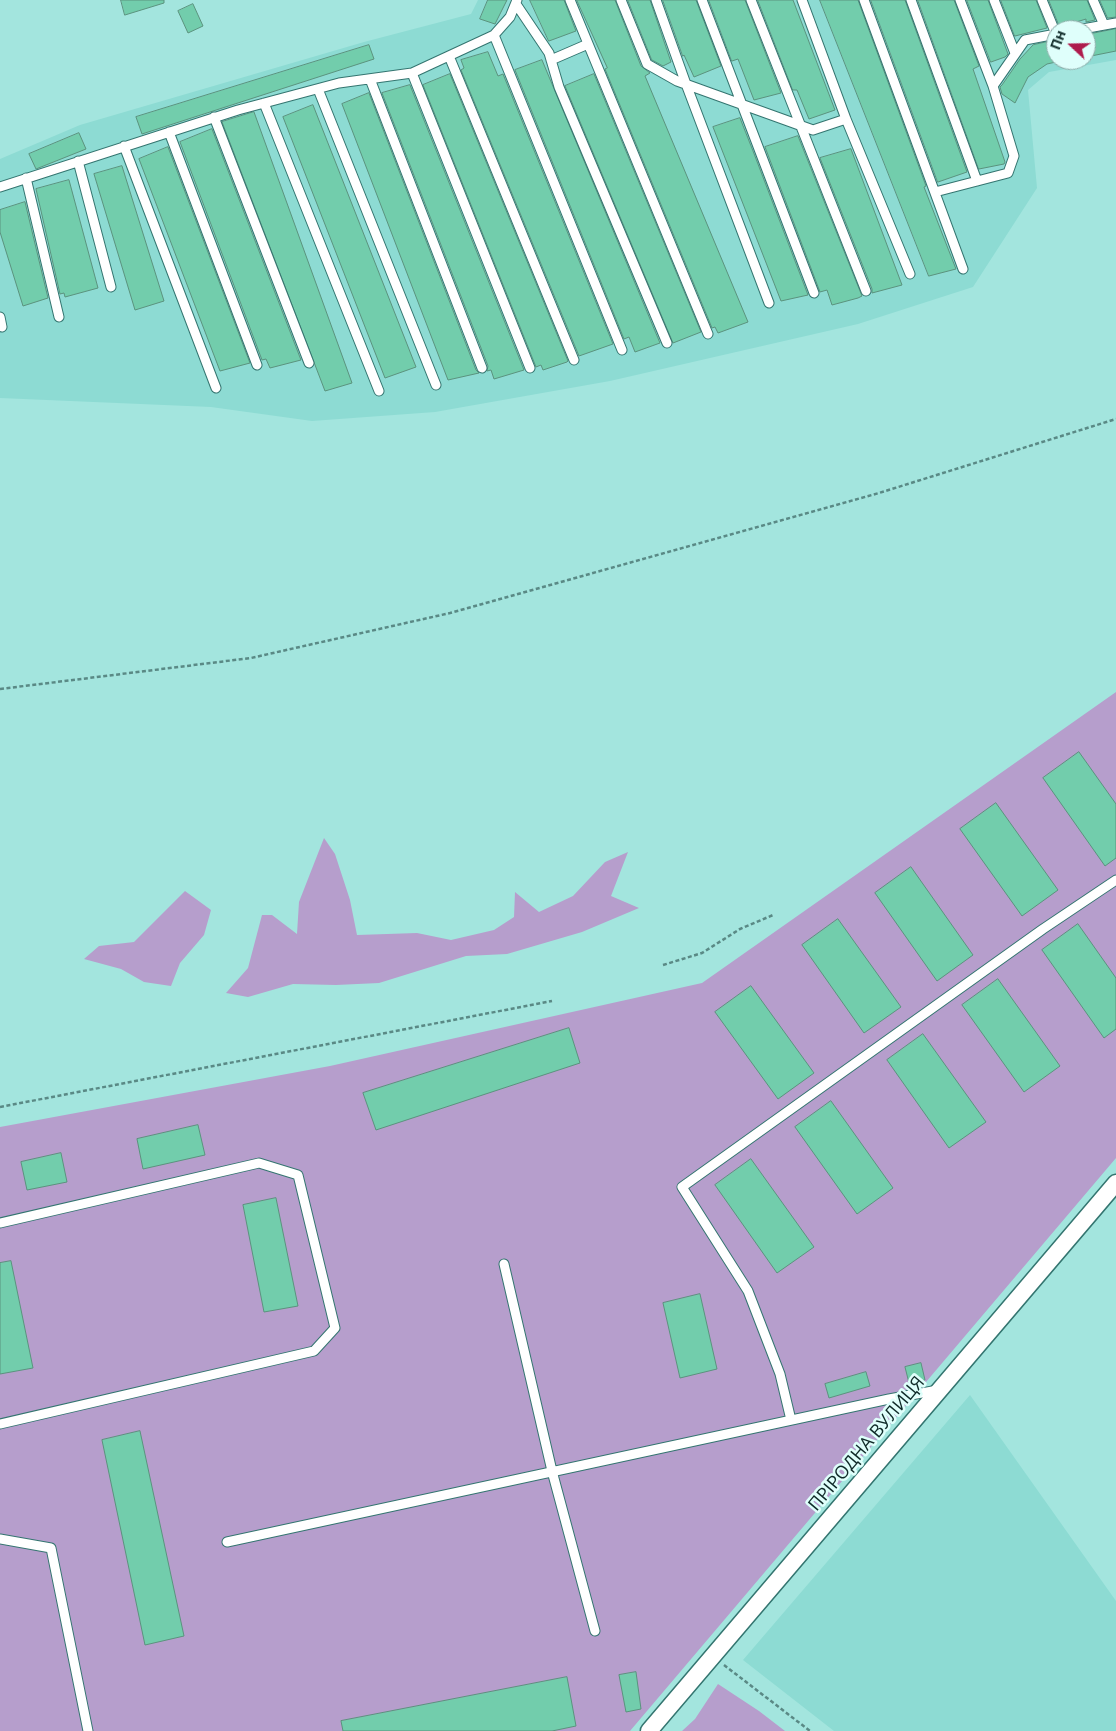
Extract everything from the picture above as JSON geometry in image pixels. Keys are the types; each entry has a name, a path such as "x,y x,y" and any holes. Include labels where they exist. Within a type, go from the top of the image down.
{"street":[{"name":"ПРІРОДНА ВУЛИЦЯ","path":"649,1731 1116,1183"}],"lane":[{"path":"570,0 708,334"},
{"path":"621,0 647,64 686,84 813,130 846,119"},
{"path":"656,0 769,302"},
{"path":"702,0 814,293"},
{"path":"751,0 866,291"},
{"path":"802,0 846,119 910,274"},
{"path":"864,0 963,268"},
{"path":"911,0 977,181"},
{"path":"935,192 1008,173 1014,156 993,86 960,0"},
{"path":"994,0 1015,54"},
{"path":"993,86 1025,40 1056,34 1042,0"},
{"path":"1093,0 1104,25"},
{"path":"0,187 214,117 264,103 339,83 412,72 494,35 510,18 516,2"},
{"path":"516,2 549,53 559,87 667,343"},
{"path":"1096,26 1116,22"},
{"path":"494,35 622,350"},
{"path":"551,60 588,44"},
{"path":"449,56 574,360"},
{"path":"412,72 530,368"},
{"path":"370,78 482,368"},
{"path":"318,89 436,385"},
{"path":"264,103 379,391"},
{"path":"214,117 309,364"},
{"path":"169,132 257,365"},
{"path":"124,146 216,388"},
{"path":"78,161 111,287"},
{"path":"26,178 59,316"},
{"path":"0,318 2,327"},
{"path":"791,1420 780,1374 748,1291 682,1187 1043,929 1116,880"},
{"path":"0,1223 259,1163 298,1174 335,1328 314,1351 0,1424"},
{"path":"504,1264 552,1472 595,1631"},
{"path":"226,1542 941,1389"},
{"path":"0,1539 51,1548 88,1731"}],"path":[{"path":"0,689 251,658 450,613 879,493 1116,419"},
{"path":"663,965 702,953 740,929 773,915"},
{"path":"0,1107 552,1002"},
{"path":"713,1656 810,1731"}],"shaded area":[{"path":"478,0 1116,0 1116,60 1096,64 1096,20 1046,20 1046,70 1060,70 1049,72 1028,90 1037,188 973,287 858,324 610,381 435,412 312,421 211,407 0,398 0,159 80,125 364,42 471,14"},
{"path":"1116,692 1116,1158 630,1731 0,1731 0,1127 330,1066 702,983"},
{"path":"324,838 335,854 350,900 357,935 417,933 451,940 494,930 514,917 515,892 539,912 573,896 605,862 628,852 611,896 639,908 582,932 507,954 466,956 379,983 293,984 248,997 226,993 248,968 262,915 272,915 297,934 299,902"},
{"path":"185,891 211,910 204,935 180,963 171,986 144,982 121,969 84,959 99,946 134,942"},
{"path":"970,1395 1116,1601 1116,1731 834,1731 743,1660"},
{"path":"718,1684 785,1731 682,1731 695,1719"}],"building":[{"path":"121,0 164,0 164,3 125,15"},
{"path":"488,0 507,0 495,24 480,19"},
{"path":"530,0 564,0 576,31 549,41"},
{"path":"577,0 615,0 641,66 650,73 645,76 748,322 718,333 715,327 712,328 605,69 607,68"},
{"path":"628,0 650,0 671,62 663,66 652,60"},
{"path":"663,0 696,0 721,66 694,77 683,56"},
{"path":"709,0 745,0 781,93 754,100 738,59 732,61"},
{"path":"758,0 793,0 835,110 809,119 797,90 793,90"},
{"path":"820,0 858,0 926,186 924,187 956,269 929,276"},
{"path":"871,0 905,0 967,172 938,182"},
{"path":"918,0 954,0 979,66 973,69 1005,162 1004,164 979,169"},
{"path":"967,0 988,0 1008,54 1005,57 991,62"},
{"path":"1001,0 1036,0 1046,28 1015,36"},
{"path":"1049,0 1087,0 1095,20 1086,19 1057,20"},
{"path":"1100,0 1116,0 1116,17 1108,18"},
{"path":"193,4 203,26 188,33 178,11"},
{"path":"1116,29 1116,51 1096,55 1096,33"},
{"path":"1046,42 1046,65 1028,77 1015,103 1002,94 1000,87 1020,59 1033,45"},
{"path":"369,45 374,59 142,134 136,117"},
{"path":"488,52 498,76 503,74 613,344 579,356 461,70 464,68 461,60"},
{"path":"542,60 660,343 635,352 629,337 624,339 515,70"},
{"path":"450,74 567,362 543,370 541,365 536,367 423,85"},
{"path":"594,74 701,332 673,343 565,86"},
{"path":"410,85 524,370 494,379 491,370 487,371 488,366 382,93"},
{"path":"369,93 476,370 479,373 448,380 342,104"},
{"path":"313,105 416,367 385,378 283,117"},
{"path":"254,112 352,383 325,391 222,122"},
{"path":"740,118 808,295 781,301 713,127"},
{"path":"212,129 301,360 270,368 266,359 262,360 180,142"},
{"path":"79,133 86,149 36,169 29,154"},
{"path":"798,136 862,296 858,298 832,305 827,290 820,292 765,147"},
{"path":"168,147 250,363 220,371 139,159"},
{"path":"851,149 902,285 872,293 820,158"},
{"path":"122,166 164,301 135,310 94,174"},
{"path":"69,180 98,288 65,297 64,293 60,294 36,189"},
{"path":"25,202 48,298 23,306 0,232 0,210"},
{"path":"1079,752 1116,804 1116,858 1105,866 1043,778"},
{"path":"996,803 1058,890 1022,916 960,829"},
{"path":"911,867 973,955 937,981 875,893"},
{"path":"838,919 901,1007 864,1033 802,945"},
{"path":"1078,924 1116,978 1116,1029 1104,1038 1042,950"},
{"path":"998,979 1060,1066 1024,1092 962,1005"},
{"path":"751,986 814,1073 778,1099 715,1012"},
{"path":"569,1028 580,1063 376,1130 363,1093"},
{"path":"923,1034 986,1122 949,1148 887,1060"},
{"path":"831,1101 893,1188 857,1214 795,1127"},
{"path":"198,1125 205,1155 143,1169 137,1139"},
{"path":"61,1153 67,1182 27,1190 21,1162"},
{"path":"751,1159 814,1247 777,1273 715,1185"},
{"path":"276,1198 298,1306 264,1312 243,1205"},
{"path":"11,1261 33,1368 0,1374 0,1263"},
{"path":"700,1294 717,1369 680,1378 663,1303"},
{"path":"921,1363 925,1380 909,1383 905,1367"},
{"path":"866,1372 870,1386 829,1398 825,1384"},
{"path":"140,1431 184,1636 145,1645 102,1440"},
{"path":"636,1672 641,1709 626,1712 619,1675"},
{"path":"567,1677 576,1726 552,1731 343,1731 341,1721"}]}
